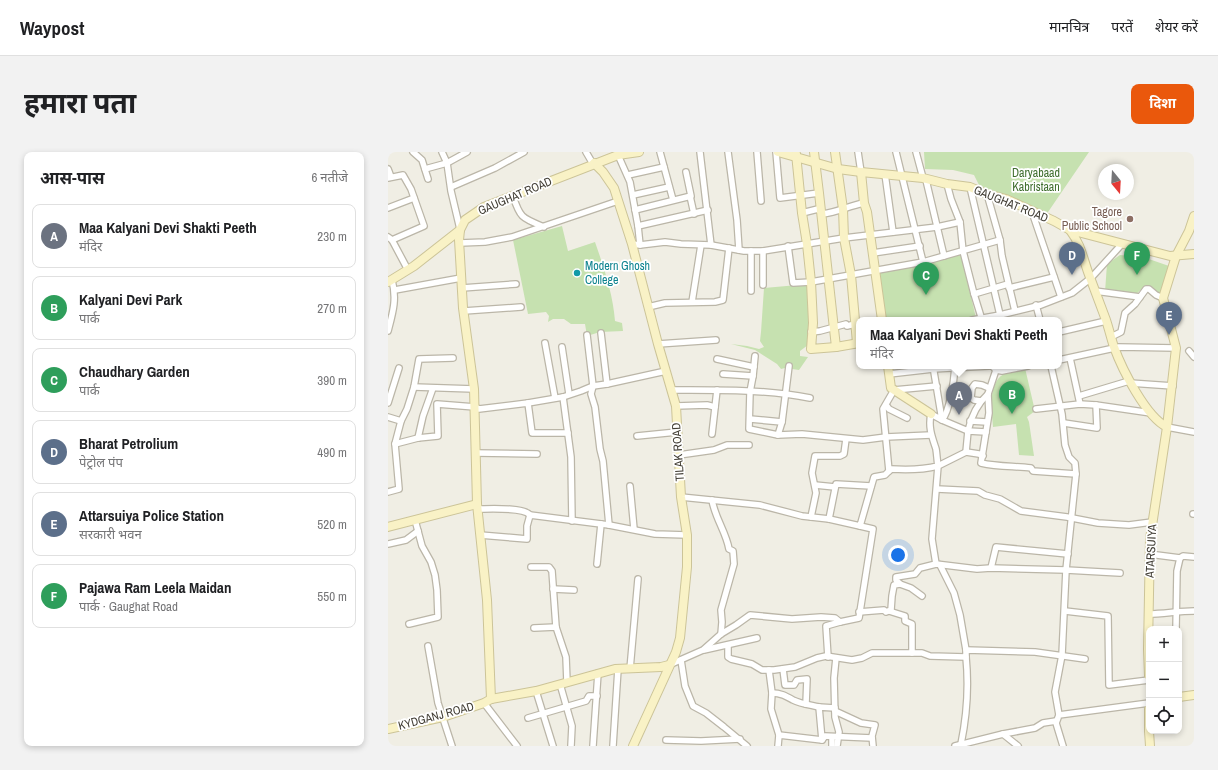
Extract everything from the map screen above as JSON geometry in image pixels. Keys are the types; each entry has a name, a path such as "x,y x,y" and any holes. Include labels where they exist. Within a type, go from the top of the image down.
{"street":[{"path":"413,152 422,160 428,179"},
{"path":"442,152 447,163 460,230 461,278 474,389 478,506 487,600 488,701 517,746"},
{"path":"424,170 447,163 467,152"},
{"path":"451,187 496,168 524,152"},
{"path":"586,152 594,163"},
{"name":"GAUGHAT ROAD","path":"390,281 408,270 460,230 465,220 474,212 619,153 639,152"},
{"path":"660,152 673,200"},
{"path":"700,152 711,245"},
{"path":"728,152 737,220 739,250"},
{"path":"757,152 761,201"},
{"path":"777,152 780,198 820,193"},
{"name":"GAUGHAT ROAD","path":"777,152 797,154 816,164 838,169 924,179 970,187 987,194 1006,199 1070,230 1170,256 1194,254"},
{"path":"814,152 820,193 836,347"},
{"path":"835,152 835,163 838,169 843,209 844,238 857,317"},
{"path":"858,152 864,203 875,271 880,317"},
{"path":"896,152 924,262"},
{"path":"916,152 944,256"},
{"path":"619,153 628,175 633,195 638,226 636,244 665,242 711,245 739,250 763,251 844,238 937,227 960,222"},
{"path":"797,154 802,213 811,282 812,323 810,349 856,343"},
{"name":"TILAK ROAD","path":"594,163 603,172 614,188 636,244 648,307 676,406 681,497 687,534 687,567 680,638 676,652 632,746"},
{"path":"628,175 664,167"},
{"path":"388,169 390,177 403,174 408,181 424,226 390,239 408,270"},
{"path":"686,172 694,214"},
{"path":"884,174 893,232"},
{"path":"947,184 960,222 963,250 981,317"},
{"path":"633,195 669,187"},
{"path":"970,187 1000,315"},
{"path":"987,194 1000,240 1002,256 1015,311"},
{"path":"513,196 519,213 528,220 544,227"},
{"path":"635,210 690,196"},
{"path":"388,208 414,198"},
{"path":"460,243 506,239 618,201"},
{"path":"822,214 836,212 853,205 864,203"},
{"path":"802,213 814,211 818,208 822,214"},
{"path":"638,226 708,210"},
{"path":"1032,212 1062,297"},
{"path":"1062,359 1119,347 1176,348 1163,298 1176,256 1191,231 1194,216"},
{"path":"1070,230 1079,243 1114,348 1130,382 1152,414 1162,424 1194,432"},
{"path":"788,246 793,283 811,282 924,262 1000,240"},
{"path":"991,317 1036,306 1072,293 1091,278 1122,244"},
{"path":"692,302 701,245"},
{"path":"872,253 920,246"},
{"path":"648,307 666,303 722,301 724,299 729,248"},
{"path":"751,251 751,291"},
{"path":"763,251 763,285"},
{"path":"974,294 994,288 1054,277"},
{"path":"395,290 461,278"},
{"path":"388,331 395,306 395,290 390,281"},
{"path":"462,288 516,284"},
{"path":"1111,337 1121,332 1124,315 1146,289 1149,289 1156,295 1163,298"},
{"path":"1095,291 1140,297"},
{"path":"1036,306 1039,317"},
{"path":"464,311 521,307"},
{"path":"1062,331 1106,321"},
{"path":"811,332 846,324 848,326 856,324"},
{"path":"601,333 607,384"},
{"path":"587,335 592,386 591,394 595,407 600,449 603,461 609,525"},
{"path":"658,344 716,340"},
{"path":"545,343 555,398"},
{"path":"562,347 571,457 572,521"},
{"name":"ATARSUIYA","path":"1149,662 1149,554 1152,522 1167,426 1176,348"},
{"path":"1189,351 1194,357"},
{"path":"755,356 754,376 750,392 750,419 748,429 778,435 802,434 863,440 886,437 931,435"},
{"path":"388,492 400,489 395,444 401,420 414,388 419,359 453,358"},
{"path":"1070,358 1080,404"},
{"path":"717,359 754,367"},
{"path":"778,435 782,422 789,366"},
{"path":"388,403 399,368"},
{"path":"904,369 889,370 891,388 942,420 968,431 986,432"},
{"path":"933,369 942,420"},
{"path":"942,420 946,416 954,386 955,369"},
{"path":"992,369 988,391 989,413 981,463 1003,467 1030,468 1033,471 1076,474"},
{"path":"997,369 1002,371 1012,369"},
{"path":"1052,369 1064,424 1065,445 1069,457 1075,463 1076,474 1066,570 1062,655 1055,692 1057,720 1063,746"},
{"path":"395,444 418,438 438,436 438,404 475,406 478,409 528,403 566,396 592,386 666,371"},
{"path":"723,374 754,376"},
{"path":"1079,396 1130,382 1172,386"},
{"path":"981,401 971,398 972,388 975,384 988,391"},
{"path":"894,390 937,386"},
{"path":"414,388 474,389"},
{"path":"418,438 423,416 433,388"},
{"path":"671,390 762,391 810,398"},
{"path":"712,434 717,390"},
{"path":"889,471 883,409 894,390"},
{"path":"966,452 970,421 988,391"},
{"path":"528,403 532,433 568,433"},
{"path":"1036,409 1080,404 1096,405 1152,414"},
{"path":"676,406 707,405 715,407"},
{"path":"886,405 889,409 907,418"},
{"path":"1064,424 1098,428 1096,405"},
{"path":"932,414 930,422 931,435 936,451 938,466 932,538 938,564 956,601 966,650 968,677 966,719 961,744"},
{"path":"388,417 401,420"},
{"path":"750,419 782,422"},
{"path":"970,421 987,422"},
{"path":"637,436 677,432"},
{"path":"811,517 816,493 812,473 815,456 844,454 846,439"},
{"path":"679,454 714,450 727,445 749,445"},
{"path":"860,526 874,477 885,475 891,469 928,469 938,466 966,452 983,456"},
{"path":"476,453 537,454"},
{"path":"830,519 836,484 871,486"},
{"path":"630,486 634,529"},
{"path":"815,486 835,487"},
{"path":"937,489 978,491 985,495 1000,499 1021,511 1098,523 1129,525 1152,522"},
{"path":"681,497 760,506 802,516 830,519 873,529 858,618 826,626 828,657"},
{"path":"712,500 718,522 725,535 729,549 733,551 734,560 721,610 721,634"},
{"path":"388,528 414,520 478,506 527,512 530,515 609,525 655,534 687,534"},
{"path":"480,535 527,539 527,526 530,515"},
{"path":"409,624 438,617 435,575 431,562 422,546 414,520"},
{"path":"597,564 601,524"},
{"path":"388,544 406,540 418,531"},
{"path":"991,568 996,547 1068,554"},
{"path":"1149,554 1180,558 1183,556 1194,558"},
{"path":"1176,626 1177,571 1180,558"},
{"path":"922,596 911,588 900,584 896,580 896,577 914,574 920,568 938,564 976,569 1066,570 1120,573"},
{"path":"531,567 549,567 552,571 556,627 566,657 564,683 566,706 572,726 571,746"},
{"path":"630,668 638,579"},
{"path":"889,610 892,610 894,585 900,584"},
{"path":"553,589 574,590"},
{"path":"860,612 889,610 904,616 905,621 912,624 912,653"},
{"path":"1064,611 1108,616 1109,684 1146,680"},
{"path":"1148,614 1194,611"},
{"path":"703,650 721,634 750,615 792,618 835,618 840,622"},
{"path":"534,628 556,627"},
{"path":"669,665 703,650 757,638"},
{"path":"728,645 728,657 752,664 762,670 795,667 817,658 828,657 852,660 862,658 872,653 922,653 930,656 966,657"},
{"path":"428,646 438,703 452,746"},
{"path":"966,650 1035,652 1085,659"},
{"path":"836,658 834,678 835,717 839,732 837,746"},
{"path":"681,660 685,686 694,706 706,713 747,746"},
{"name":"KYDGANJ ROAD","path":"388,729 443,717 488,701 536,691 598,673 618,669 661,667 669,665"},
{"path":"613,746 618,669"},
{"path":"783,669 785,685 794,685 798,680 807,679 806,704"},
{"path":"769,670 772,693 771,709 779,735 778,746"},
{"path":"593,746 598,673"},
{"path":"536,691 553,746"},
{"path":"772,693 778,693 806,704 835,710 861,723 875,725 872,738 873,746"},
{"path":"528,718 586,701 589,696 597,696"},
{"path":"1182,697 1194,696"},
{"path":"955,746 1035,728 1043,723 1146,704"},
{"path":"819,707 822,740"},
{"path":"1004,734 1018,746"},
{"path":"1149,734 1150,746"},
{"path":"779,735 822,740"},
{"path":"822,740 825,736 872,738"},
{"path":"832,737 832,746"},
{"path":"666,740 701,741 740,739"}],"green space":[{"name":"Daryabaad Kabristaan","path":"924,152 1089,152 1046,215 979,185 974,175 953,170 925,169"},
{"path":"562,226 568,251 595,242 605,271 615,321 622,323 623,331 600,332 587,336 585,324 571,324 564,319 553,319 548,322 549,316 546,312 528,314 513,240"},
{"path":"961,254 976,317 884,317 877,273"},
{"path":"1120,255 1143,257 1169,266 1166,285 1160,295 1145,286 1135,295 1105,292 1107,264"},
{"path":"809,284 810,310 808,345 800,351 800,356 808,357 799,370 785,368 781,369 777,364 755,350 731,344 759,349 764,347 760,341 764,288"},
{"path":"1025,369 1035,411 1027,417 1034,456 1019,455 1016,424 993,427 992,398 995,384 1004,374"}],"place":[{"name":"Tagore Public School","path":"1130,219"},
{"name":"Modern Ghosh College","path":"577,273"},
{"name":"Bharat Petrolium","path":"1072,275"},
{"name":"Pajawa Ram Leela Maidan","path":"1137,275"},
{"name":"Chaudhary Garden","path":"926,295"},
{"name":"Attarsuiya Police Station","path":"1169,335"},
{"name":"Kalyani Devi Park","path":"1012,414"},
{"name":"Maa Kalyani Devi Shakti Peeth","path":"959,415"}]}
